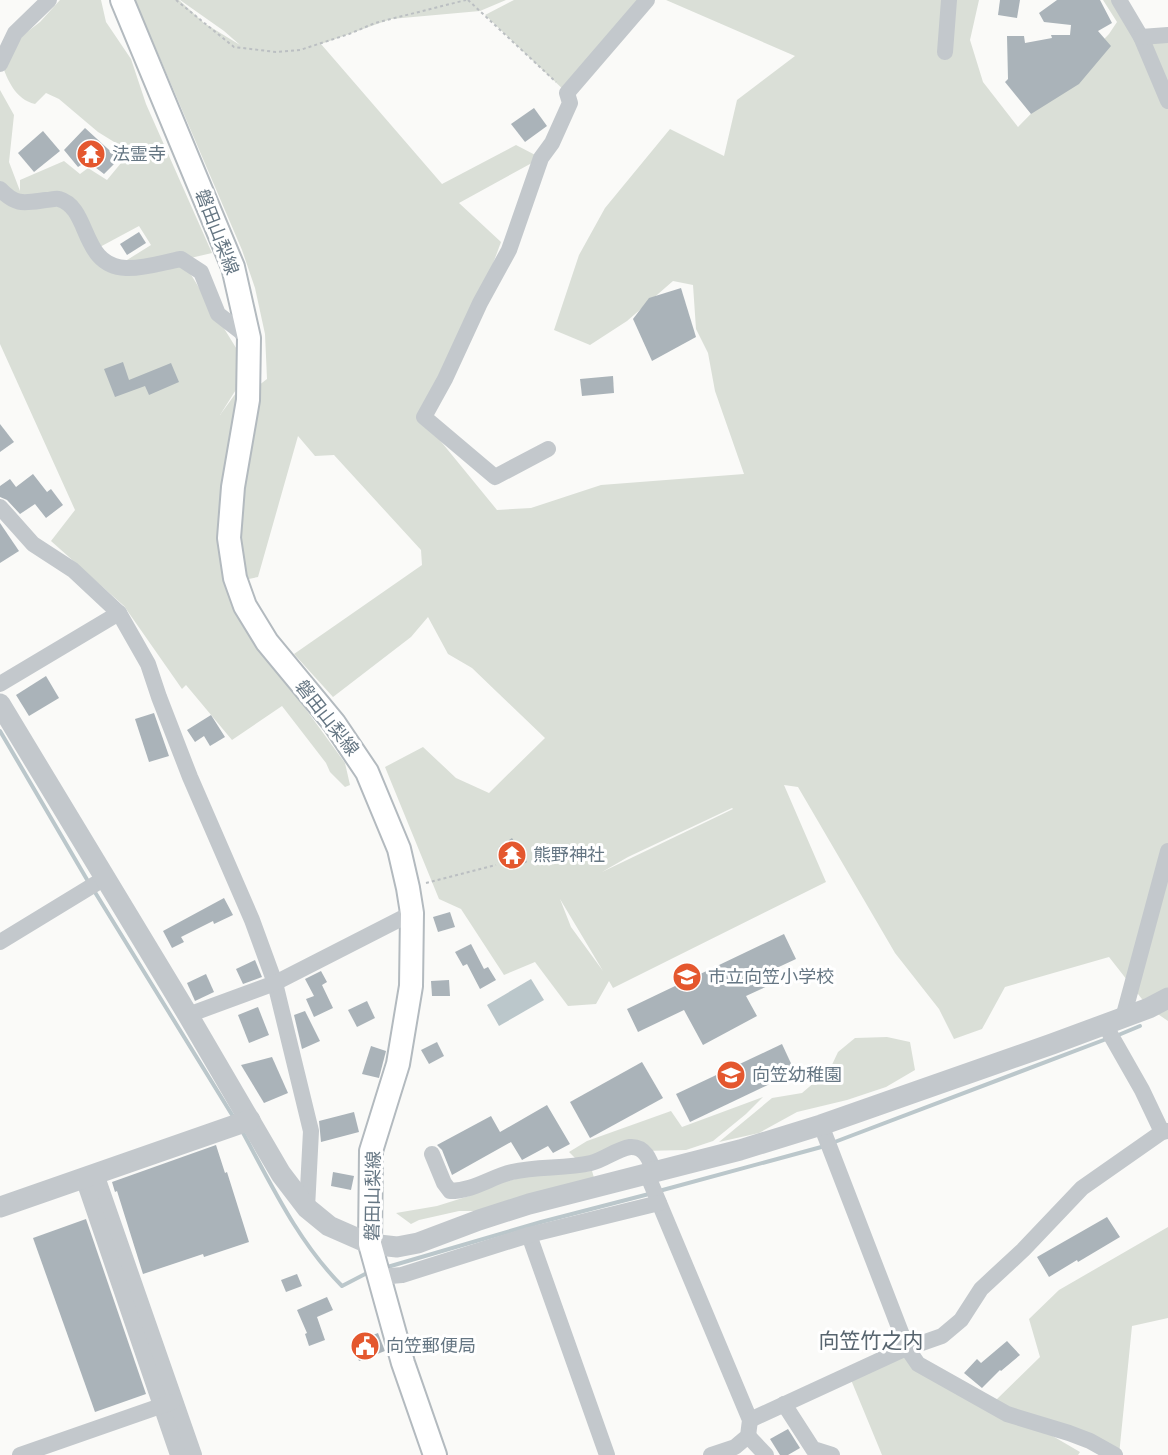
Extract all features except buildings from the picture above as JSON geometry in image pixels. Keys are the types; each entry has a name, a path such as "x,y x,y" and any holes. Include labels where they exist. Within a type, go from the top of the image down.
{"main road":[{"name":"磐田山梨線","path":"122,0 232,267 249,338 248,400 233,487 229,538 235,578 245,606 267,642 334,723 367,772 399,849 408,888 412,913 411,986 398,1064 372,1151 370,1244 403,1363 435,1455"}],"street":[{"path":"0,64 15,33 49,0"},
{"path":"548,449 495,477 424,417 445,379 480,303 509,250 541,158 552,144 570,103 567,93 646,0"},
{"path":"945,52 949,0"},
{"path":"1119,0 1141,37 1168,101"},
{"path":"1141,37 1168,35"},
{"path":"0,189 9,199 23,204 58,199 72,207 79,216 84,232 94,250 106,261 124,268 181,259 201,272 218,314 249,338"},
{"path":"0,507 33,544 73,570 119,613 148,664 187,768 254,924 275,983 311,1131 307,1208"},
{"path":"0,684 119,613"},
{"path":"0,704 281,1174 307,1208 329,1226 370,1244 397,1246 418,1243 529,1204 740,1150 820,1125 1114,1022 1168,998"},
{"path":"711,1455 735,1446 749,1428 784,1404 907,1348 942,1336 961,1320 981,1289 1023,1250 1082,1188 1165,1132 1131,1070 1114,1022 1168,852"},
{"path":"0,942 105,878"},
{"path":"188,1015 275,983 412,913"},
{"path":"0,1207 250,1120"},
{"path":"820,1125 907,1348 918,1364 1007,1414 1069,1432 1114,1455"},
{"path":"432,1154 444,1183 450,1191 462,1191 511,1172 543,1167 574,1167 594,1162 631,1147 643,1151 648,1156 650,1173 660,1203 749,1428 766,1455"},
{"path":"90,1176 168,1403 194,1455"},
{"path":"379,1276 402,1275 529,1235 660,1203"},
{"path":"529,1235 607,1455"},
{"path":"20,1455 168,1403"},
{"path":"168,1403 178,1455"},
{"path":"784,1404 808,1452 832,1455"}],"path":[{"path":"176,0 234,47 276,52 300,50 375,23 467,0 567,93"},
{"path":"408,888 496,865"}],"shaded area":[{"path":"60,0 101,0 106,22 131,59 146,104 212,253 182,260 249,369 220,415 249,375 249,393 267,379 265,334 255,288 242,250 135,0 179,0 204,23 240,45 180,0 506,0 480,11 391,19 321,44 442,184 516,145 541,158 459,203 501,242 474,315 424,417 434,433 497,510 531,508 601,485 744,474 715,391 708,353 696,329 693,285 673,281 627,321 590,345 554,330 579,255 605,208 670,129 724,156 737,100 795,56 666,0 979,0 970,40 983,82 1018,127 1109,34 1117,22 1103,0 1119,0 1138,33 1168,41 1168,1021 1149,1008 1109,957 1005,987 982,1029 954,1039 939,1009 895,953 798,787 784,785 826,882 613,988 609,981 596,1004 568,1006 535,962 504,975 461,909 439,899 385,767 423,747 456,778 489,793 545,738 472,668 448,654 428,617 411,637 333,697 294,654 422,565 421,550 334,455 315,456 298,436 258,577 239,581 243,623 345,763 350,785 345,787 330,772 326,763 282,706 232,740 186,685 182,689 124,606 51,541 75,510 0,344 0,90 14,115 9,162 20,191 20,180 64,161 80,174 88,168 107,180 126,157 119,145 98,132 59,99 46,93 35,104 22,98 13,88 1,62 18,39 40,22","holes":["139,226 151,245 127,260 106,261 98,248","732,808 733,809 602,872 628,857","560,899 603,971 571,927"]},
{"path":"514,0 647,0 567,93 485,15"},
{"path":"531,979 544,1000 499,1026 487,1005"},
{"path":"887,1037 910,1042 915,1070 886,1087 847,1100 797,1112 759,1133 719,1142 772,1098 802,1093 830,1069 838,1052 855,1038"},
{"path":"763,1097 713,1141 686,1150 643,1151 577,1160 569,1152 587,1141 671,1111 682,1127"},
{"path":"592,1171 595,1181 507,1211 459,1211 411,1224 396,1213 437,1206 500,1183 538,1173"},
{"path":"1168,1227 1168,1318 1132,1326 1119,1455 1027,1421 1080,1452 1078,1455 882,1455 849,1375 911,1353 994,1402 1040,1357 1029,1319 1059,1290"}],"waterway":[{"path":"0,731 89,883"},
{"path":"93,889 234,1118"},
{"path":"1116,1036 1140,1026"},
{"path":"832,1143 1109,1038"},
{"path":"241,1129 286,1212 326,1269 342,1286 369,1272"},
{"path":"659,1191 825,1146"},
{"path":"384,1268 541,1222 649,1194"}],"place":[{"name":"法霊寺","path":"91,154"},
{"name":"熊野神社","path":"512,855"},
{"name":"市立向笠小学校","path":"687,977"},
{"name":"向笠幼稚園","path":"731,1075"},
{"name":"向笠郵便局","path":"365,1346"}],"district":[{"name":"向笠竹之内","path":"871,1341"}]}
